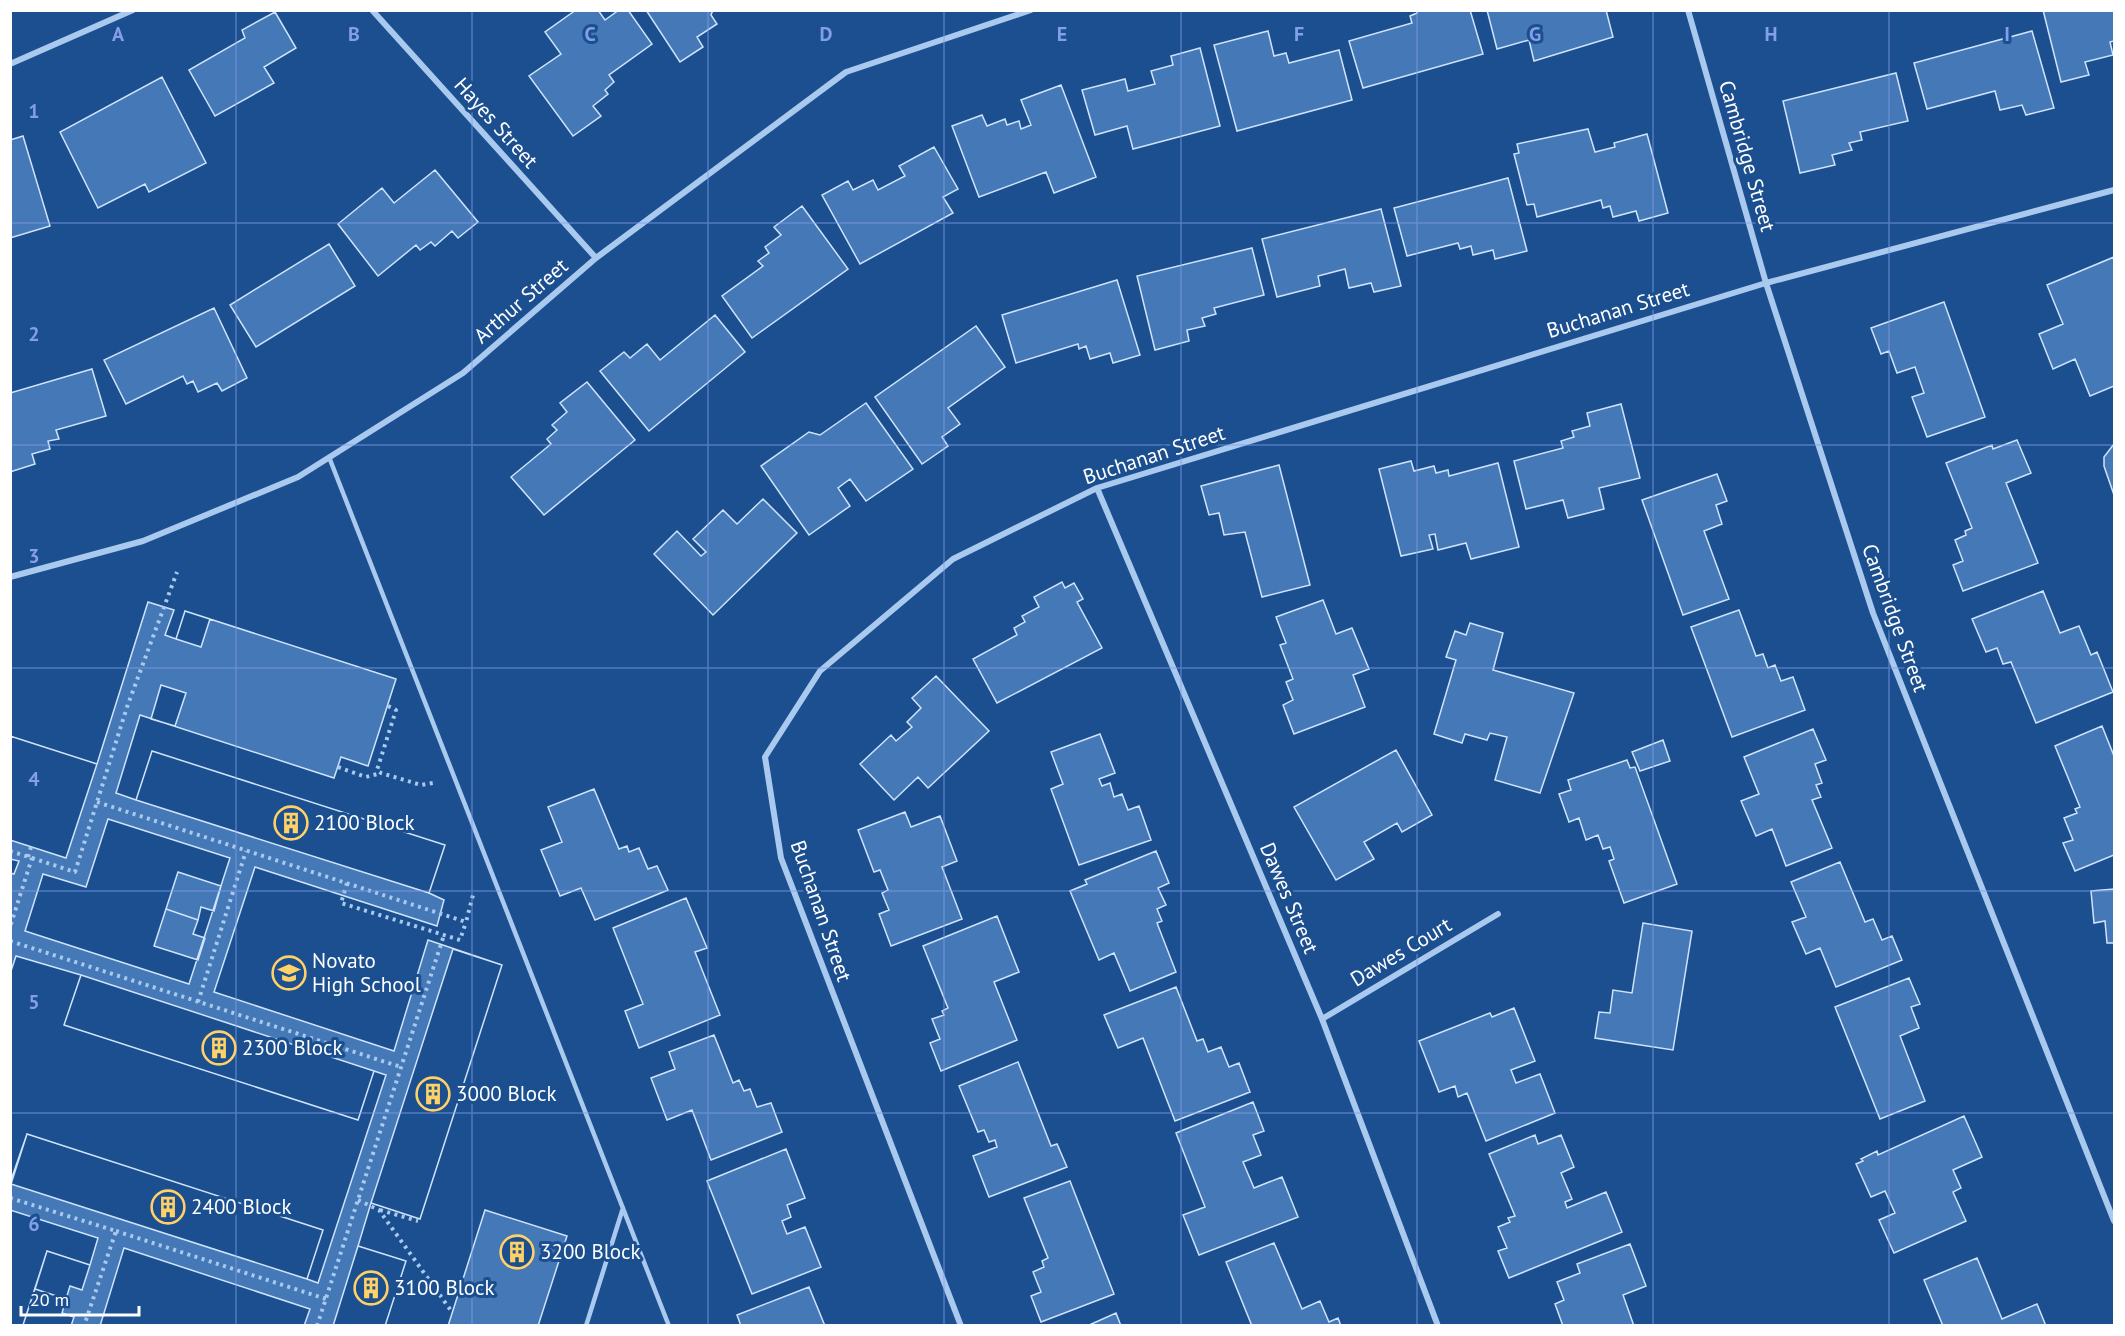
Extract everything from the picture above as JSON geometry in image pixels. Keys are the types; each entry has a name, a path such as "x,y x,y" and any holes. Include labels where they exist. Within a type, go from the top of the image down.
{"street":[{"path":"10,64 133,10"},
{"name":"Hayes Street","path":"372,10 596,258"},
{"name":"Arthur Street","path":"10,577 143,541 298,477 463,373 596,258 846,72 1031,10"},
{"name":"Cambridge Street","path":"1688,10 1766,282 1873,614 2115,1221"},
{"name":"Buchanan Street","path":"961,1326 781,858 765,757 820,671 953,559 1098,488 1766,282 2115,189"},
{"name":"Dawes Street","path":"1098,488 1322,1019 1438,1326"},
{"name":"Dawes Court","path":"1322,1019 1498,914"}],"lane":[{"path":"329,457 669,1326"},
{"path":"586,1326 623,1207"}],"path":[{"path":"10,851 75,872 127,707 177,572"},
{"path":"388,706 396,710 377,770 421,785 433,783 437,794"},
{"path":"338,767 366,777 381,773"},
{"path":"97,802 466,922"},
{"path":"10,927 32,847"},
{"path":"198,1002 246,851"},
{"path":"347,883 341,903 460,940 474,891 470,880"},
{"path":"317,1326 444,935"},
{"path":"10,941 401,1068"},
{"path":"10,1198 326,1299"},
{"path":"358,1200 379,1210 418,1221"},
{"path":"379,1210 453,1312"},
{"path":"84,1326 116,1231"}],"building":[{"path":"576,10 598,10 605,20 619,10 628,10 652,44 609,75 614,82 605,90 608,94 593,106 601,116 573,136 529,76 561,54 545,32"},
{"path":"646,10 713,10 711,15 717,24 697,37 703,47 680,62"},
{"path":"1416,10 1470,10 1483,54 1363,88 1349,41 1412,23 1410,16 1417,13"},
{"path":"1487,10 1606,10 1613,37 1534,61 1529,40 1497,49"},
{"path":"2043,10 2114,10 2114,41 2110,42 2113,55 2085,62 2089,75 2061,82"},
{"path":"275,12 296,48 264,67 274,83 215,116 189,70 245,38 242,30"},
{"path":"1268,31 1274,56 1286,53 1289,63 1339,50 1352,100 1237,131 1214,45"},
{"path":"2032,31 2054,108 2026,115 2022,105 2000,110 1995,91 1927,109 1914,63"},
{"path":"1200,48 1220,126 1133,149 1127,126 1095,135 1082,90 1125,79 1128,91 1155,84 1151,71 1173,65 1171,56"},
{"path":"1896,73 1908,121 1860,132 1862,140 1849,143 1852,150 1832,155 1835,165 1800,173 1783,101"},
{"path":"162,77 206,163 149,192 145,184 98,208 60,132"},
{"path":"1061,85 1096,177 1054,193 1046,172 979,197 952,126 982,115 987,126 1005,119 1007,125 1019,121 1021,129 1031,125 1021,100"},
{"path":"1588,129 1595,152 1615,147 1614,143 1647,134 1668,213 1639,221 1636,211 1613,217 1610,206 1603,208 1601,200 1537,217 1534,204 1527,205 1514,154 1519,153 1517,144"},
{"path":"23,136 50,226 10,238 10,140"},
{"path":"934,147 958,189 943,197 953,213 860,264 822,195 848,181 853,190 873,180 878,190 905,176 899,166"},
{"path":"435,170 478,222 458,238 452,231 435,246 431,242 420,250 416,245 378,276 338,224 382,188 394,203"},
{"path":"1508,178 1527,251 1495,259 1493,250 1473,255 1471,246 1460,249 1458,243 1407,256 1394,208"},
{"path":"802,206 848,269 752,338 722,296 763,266 758,261 769,253 765,247 781,235 774,227"},
{"path":"1381,209 1401,286 1374,292 1371,283 1349,288 1345,269 1318,276 1320,286 1277,297 1262,239"},
{"path":"329,244 355,286 256,347 230,305"},
{"path":"1252,248 1264,295 1214,308 1216,314 1202,318 1205,326 1187,330 1189,341 1155,350 1137,276"},
{"path":"2114,257 2114,386 2090,396 2075,359 2053,369 2039,334 2063,324 2047,285"},
{"path":"1117,280 1140,355 1113,363 1110,353 1090,359 1086,346 1079,349 1078,344 1016,363 1002,315"},
{"path":"1944,302 1985,417 1927,437 1912,397 1924,393 1915,367 1897,373 1889,351 1881,354 1871,328"},
{"path":"214,308 247,378 222,391 217,383 198,392 193,381 187,384 183,376 126,404 104,360"},
{"path":"715,315 745,352 649,431 600,371 624,352 630,358 647,344 660,360"},
{"path":"976,326 1005,367 948,408 960,424 942,437 948,446 922,464 875,397"},
{"path":"92,369 106,416 56,430 59,439 48,441 50,449 32,454 35,464 10,472 10,393"},
{"path":"587,382 635,440 544,515 511,477 551,444 547,439 557,430 552,425 567,412 560,403"},
{"path":"866,403 913,469 866,501 850,479 838,488 850,506 809,535 761,466 809,432 820,435"},
{"path":"1621,404 1640,478 1599,488 1604,509 1568,518 1563,500 1526,509 1514,461 1563,448 1561,441 1574,437 1572,431 1590,426 1587,413"},
{"path":"2017,440 2031,473 2006,483 2038,563 1963,591 1953,565 1963,561 1955,540 1966,535 1965,531 1972,528 1946,463 1992,445 1993,449"},
{"path":"2114,444 2114,495 2104,466 2104,457"},
{"path":"1411,461 1414,471 1434,466 1436,473 1448,470 1449,476 1498,463 1519,547 1471,559 1466,543 1438,550 1435,534 1429,535 1433,549 1401,556 1379,469"},
{"path":"1279,465 1310,585 1262,597 1245,532 1224,535 1219,513 1209,515 1201,486"},
{"path":"1717,474 1727,501 1716,505 1722,524 1704,531 1729,599 1683,615 1642,500"},
{"path":"763,499 797,533 713,615 654,554 677,531 701,556 706,552 693,539 723,510 737,524"},
{"path":"1062,582 1065,588 1074,583 1083,599 1077,602 1102,648 997,703 973,659 1017,635 1014,628 1025,622 1022,616 1039,607 1034,597"},
{"path":"2043,591 2060,633 2079,626 2091,655 2097,652 2113,692 2036,723 2011,662 2003,664 1997,648 1986,652 1972,619"},
{"path":"1323,600 1336,634 1352,628 1369,669 1353,675 1365,707 1294,734 1283,705 1293,700 1286,682 1293,679 1280,645 1286,643 1276,617"},
{"path":"148,602 174,610 165,635 176,639 185,611 396,679 368,766 341,757 334,778 140,715 116,793 136,800 152,751 445,845 429,893 444,900 437,926 255,867 214,992 394,1051 428,940 502,965 420,1219 371,1203 358,1246 406,1261 385,1326 304,1326 310,1309 124,1248 100,1326 23,1325 47,1251 90,1265 98,1238 10,1210 10,1183 27,1134 323,1230 307,1279 318,1283 386,1075 374,1071 358,1120 64,1025 81,975 16,956 10,974 10,873 14,874 19,861 10,859 10,736 97,764","holes":["108,819 230,858 189,984 25,931 43,874 86,887"]},
{"path":"1739,610 1756,656 1763,654 1768,668 1775,665 1781,681 1793,677 1805,710 1732,737 1691,627"},
{"path":"185,611 210,619 201,647 176,639"},
{"path":"1470,623 1503,633 1493,670 1574,693 1540,793 1495,780 1507,737 1490,733 1487,740 1465,734 1462,743 1434,734 1456,660 1446,657 1455,631 1466,635"},
{"path":"936,676 989,731 928,788 918,777 894,800 860,764 891,735 896,741 912,727 907,722 921,708 912,698"},
{"path":"161,685 186,693 175,726 151,719"},
{"path":"2102,726 2114,756 2114,855 2075,871 2063,843 2073,840 2064,818 2077,813 2075,809 2080,807 2055,746"},
{"path":"1813,729 1826,760 1815,764 1822,783 1816,785 1821,797 1812,800 1832,848 1786,866 1772,829 1756,836 1741,801 1759,794 1744,757"},
{"path":"1100,734 1115,773 1099,779 1102,786 1110,783 1114,797 1122,794 1128,810 1139,806 1151,840 1079,865 1051,789 1063,784 1051,752"},
{"path":"10,736 97,764 66,858 10,840"},
{"path":"1663,740 1670,761 1640,771 1632,752"},
{"path":"1396,750 1432,815 1402,832 1397,823 1364,842 1374,859 1336,880 1294,807"},
{"name":"2100 Block","path":"152,751 445,845 429,893 136,800"},
{"path":"1627,760 1630,768 1635,767 1677,884 1624,903 1609,861 1614,859 1610,847 1603,849 1598,835 1586,840 1579,818 1569,822 1559,794 1571,790 1568,780"},
{"path":"594,789 619,849 627,846 629,852 639,848 648,869 657,866 668,890 595,920 581,888 560,896 541,850 562,842 548,807"},
{"path":"905,812 911,827 940,816 957,861 942,867 962,919 891,946 879,914 889,910 882,893 888,890 880,870 874,872 858,830"},
{"path":"1156,851 1169,883 1158,888 1166,905 1157,909 1162,921 1157,923 1176,972 1130,991 1114,953 1099,960 1070,891 1087,884 1085,880"},
{"path":"1840,862 1865,922 1873,919 1882,940 1892,936 1902,960 1836,987 1820,948 1806,954 1792,922 1806,917 1791,882"},
{"path":"178,872 221,886 214,911 201,907 198,920 166,909"},
{"path":"2114,889 2114,943 2107,943 2105,921 2094,923 2091,891"},
{"path":"686,898 707,948 695,952 720,1015 639,1048 625,1011 643,1004 613,928"},
{"path":"166,909 198,920 193,934 205,938 198,960 154,946"},
{"path":"997,916 1019,972 994,982 1017,1040 941,1071 930,1043 940,1039 932,1019 944,1015 942,1011 948,1008 923,946"},
{"path":"1643,923 1692,931 1673,1050 1595,1038 1599,1012 1610,1013 1613,990 1632,993"},
{"name":"3000 Block","path":"453,949 502,965 420,1219 371,1203"},
{"name":"2300 Block","path":"81,975 374,1071 358,1120 64,1025"},
{"path":"1909,978 1920,1004 1911,1007 1919,1028 1900,1036 1925,1101 1880,1119 1835,1007"},
{"path":"1176,987 1197,1041 1203,1039 1208,1052 1221,1047 1229,1067 1239,1063 1250,1092 1175,1121 1143,1038 1118,1048 1104,1015"},
{"path":"1514,1008 1535,1061 1511,1070 1516,1083 1540,1074 1555,1113 1486,1141 1467,1093 1458,1097 1455,1086 1439,1092 1419,1041 1490,1013 1492,1017"},
{"path":"714,1035 733,1083 739,1080 744,1091 750,1089 757,1107 771,1103 782,1132 711,1160 692,1110 667,1120 651,1078 675,1069 669,1052"},
{"path":"1018,1062 1051,1146 1057,1144 1067,1167 989,1197 973,1156 997,1147 995,1140 989,1142 984,1130 978,1132 959,1086"},
{"path":"1253,1102 1264,1131 1253,1135 1261,1155 1243,1162 1254,1188 1282,1177 1298,1217 1199,1255 1183,1215 1205,1207 1176,1133"},
{"path":"1964,1116 1982,1157 1953,1170 1961,1188 1953,1192 1966,1221 1894,1253 1879,1220 1895,1213 1885,1191 1871,1197 1856,1164 1877,1151 1878,1155"},
{"name":"2400 Block","path":"27,1134 323,1230 307,1279 11,1184"},
{"path":"1535,1135 1538,1144 1561,1135 1574,1167 1561,1173 1572,1199 1565,1202 1567,1208 1606,1192 1622,1232 1509,1278 1498,1251 1507,1248 1498,1227 1510,1222 1508,1218 1515,1216 1489,1154"},
{"path":"786,1149 805,1198 787,1205 791,1217 782,1221 787,1234 805,1227 821,1267 752,1294 707,1181"},
{"path":"1070,1181 1114,1294 1041,1322 1031,1296 1041,1292 1033,1272 1044,1267 1042,1261 1048,1258 1024,1198"},
{"name":"3200 Block","path":"485,1210 567,1236 538,1326 448,1326"},
{"path":"1274,1243 1302,1309 1320,1301 1329,1322 1338,1318 1341,1326 1252,1326 1226,1262"},
{"path":"1630,1244 1646,1286 1623,1295 1634,1326 1563,1326 1555,1304 1564,1300 1557,1282 1580,1273 1577,1264"},
{"name":"3100 Block","path":"358,1246 406,1261 385,1326 333,1326"},
{"path":"47,1251 90,1265 82,1290 70,1286 66,1299 35,1289"},
{"path":"1977,1258 2002,1319 2037,1304 2046,1326 1943,1326 1924,1280"},
{"path":"809,1287 825,1326 741,1326 737,1315"},
{"path":"35,1289 66,1299 62,1313 74,1317 71,1326 23,1325"},
{"path":"1116,1313 1121,1326 1087,1326"}],"place":[{"name":"2100 Block","path":"291,823"},
{"name":"Novato High School","path":"289,973"},
{"name":"2300 Block","path":"219,1048"},
{"name":"3000 Block","path":"433,1094"},
{"name":"2400 Block","path":"168,1207"},
{"name":"3200 Block","path":"517,1252"},
{"name":"3100 Block","path":"371,1288"}]}
